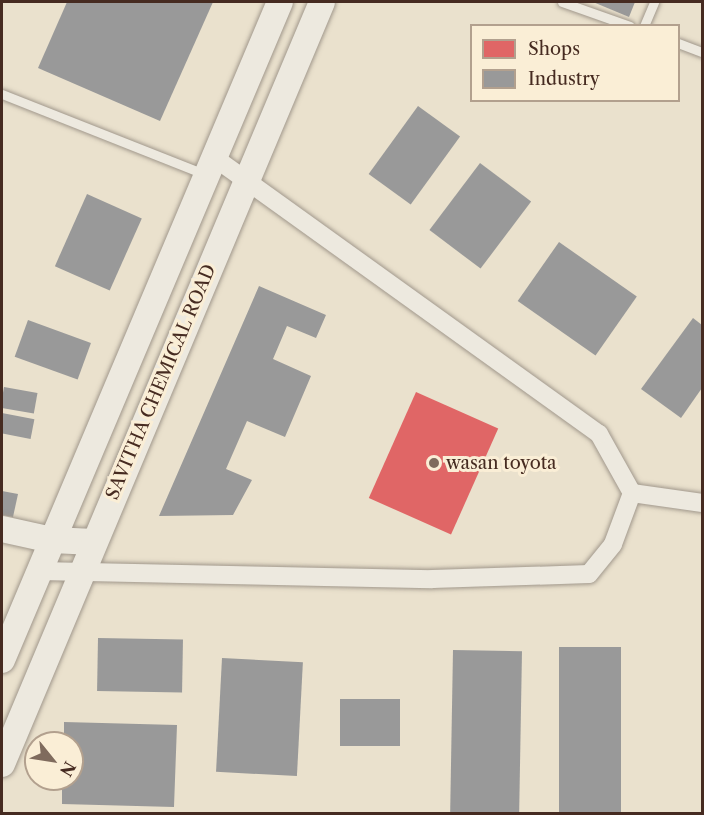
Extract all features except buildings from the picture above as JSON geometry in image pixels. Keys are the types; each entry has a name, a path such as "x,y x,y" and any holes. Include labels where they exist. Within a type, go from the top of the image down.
{"main road":[{"path":"2,660 280,2"},
{"name":"SAVITHA CHEMICAL ROAD","path":"2,764 322,2"},
{"path":"2,530 52,540 94,542"}],"street":[{"path":"39,571 432,579 589,574 613,544 632,493 599,434 247,178 210,166"},
{"path":"632,493 702,503"}],"lane":[{"path":"562,2 624,24"},
{"path":"645,24 654,2"},
{"path":"680,44 702,52"},
{"path":"2,94 210,166"}],"place":[{"name":"wasan toyota","path":"434,463"}]}
